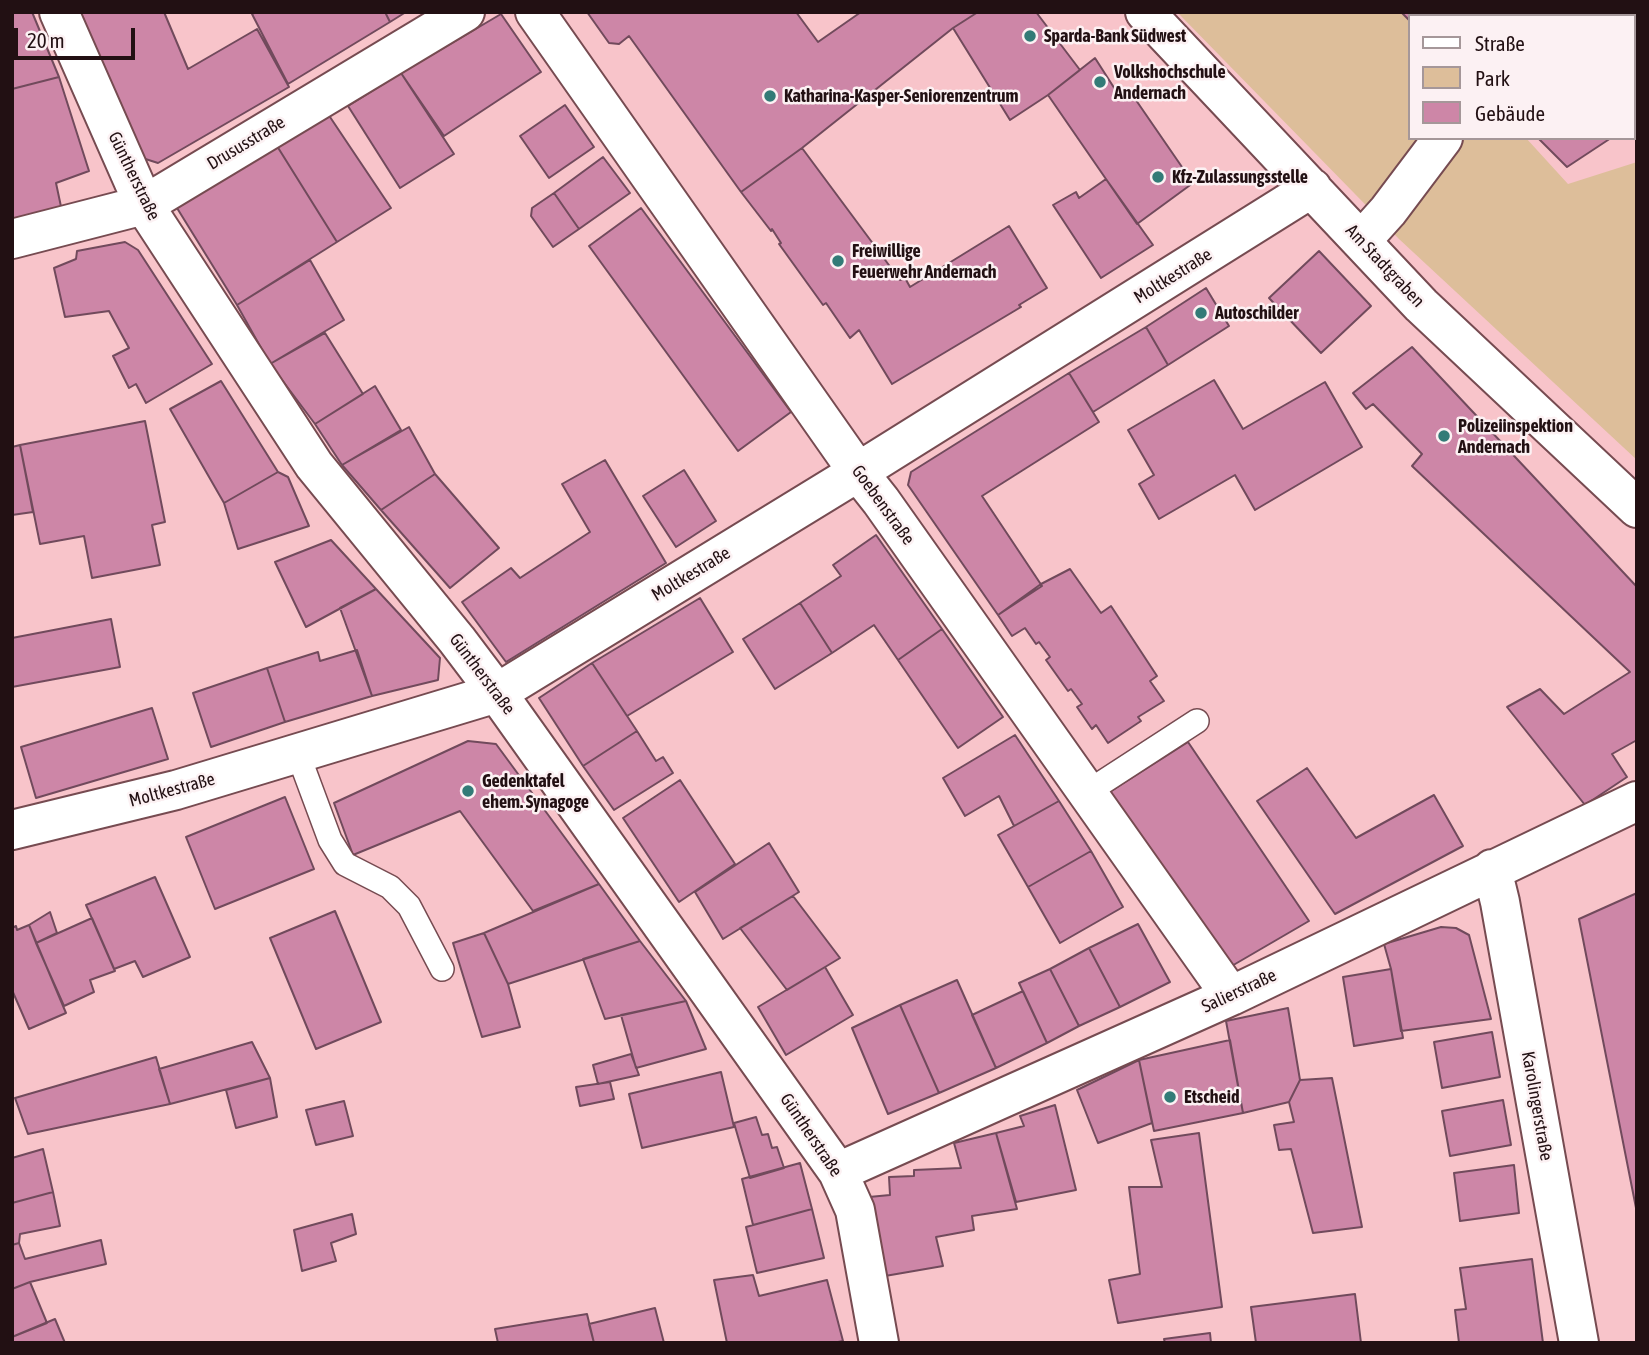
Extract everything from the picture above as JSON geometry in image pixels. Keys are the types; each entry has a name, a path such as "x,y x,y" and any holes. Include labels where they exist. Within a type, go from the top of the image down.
{"street":[{"name":"Güntherstraße","path":"59,12 144,205 314,465 497,693 838,1172 855,1210 879,1343"},
{"name":"Drususstraße","path":"12,239 144,205 466,12"},
{"name":"Goebenstraße","path":"535,12 1231,996"},
{"name":"Am Stadtgraben","path":"1145,12 1421,305 1637,508"},
{"path":"1361,241 1388,211 1441,140"},
{"name":"Moltkestraße","path":"12,830 176,790 497,693 858,472 1312,188"},
{"name":"Salierstraße","path":"838,1172 1231,996 1637,801"},
{"name":"Karolingerstraße","path":"1492,869 1579,1343"}],"lane":[{"path":"1086,793 1197,721"},
{"path":"298,754 330,840 345,864 390,887 409,906 442,969"}],"green space":[{"path":"1177,12 1401,12 1408,19 1408,140 1528,140 1568,184 1637,162 1637,460 1399,239"}],"building":[{"path":"12,12 32,12 59,77 12,89"},
{"path":"80,12 164,12 188,69 257,29 289,87 158,163 136,156"},
{"path":"385,12 390,22 288,84 252,14"},
{"path":"385,12 406,12 390,22"},
{"name":"Katharina-Kasper-Seniorenzentrum","path":"587,12 796,12 818,42 861,12 978,12 953,28 802,148 741,192 629,36 619,44 609,43"},
{"path":"978,12 1036,12 1080,70 1010,120 953,28"},
{"path":"1401,12 1481,14 1408,14 1408,19"},
{"path":"501,14 541,72 444,136 401,73"},
{"path":"1095,58 1120,97 1129,90 1193,183 1137,224 1048,95"},
{"path":"401,73 454,154 400,188 348,106"},
{"path":"59,77 89,171 56,183 63,216 12,228 12,89"},
{"path":"565,105 594,147 549,178 520,136"},
{"path":"328,114 391,208 337,242 277,146"},
{"path":"1540,140 1608,140 1567,167"},
{"path":"277,146 337,242 237,305 177,208"},
{"name":"Freiwillige Feuerwehr Andernach","path":"802,148 900,280 905,278 910,287 1009,226 1047,288 1019,305 1021,307 892,384 859,330 850,338 779,244 781,243 772,229 771,231 741,192"},
{"path":"603,157 630,193 579,229 554,193"},
{"path":"1106,179 1153,245 1101,278 1053,205 1076,192 1079,198"},
{"path":"554,193 579,229 553,247 531,216 532,208"},
{"path":"641,208 791,412 738,451 589,246"},
{"path":"125,242 138,250 212,364 146,403 136,384 129,388 113,356 129,348 109,311 65,317 54,268 76,259 77,251"},
{"path":"1319,251 1371,306 1321,353 1269,298"},
{"path":"310,260 344,320 270,364 237,305"},
{"path":"1206,288 1229,326 1168,365 1146,327"},
{"path":"1146,327 1168,365 1093,412 1069,373"},
{"path":"325,333 363,394 315,424 270,364"},
{"path":"1412,347 1637,587 1637,740 1612,754 1627,777 1585,805 1507,707 1540,689 1564,714 1630,672 1412,466 1422,454 1373,404 1366,409 1353,393"},
{"path":"1069,373 1099,422 982,496 1042,586 998,615 908,485 911,472"},
{"path":"1214,380 1243,429 1325,382 1362,447 1255,510 1235,475 1159,519 1139,484 1154,475 1128,430"},
{"path":"221,381 278,472 224,503 170,409"},
{"path":"375,386 401,430 342,465 315,424"},
{"path":"145,421 165,522 152,525 160,565 92,578 84,536 40,544 20,445"},
{"path":"409,427 435,474 381,510 342,465"},
{"path":"20,445 33,512 12,515 12,447"},
{"path":"605,460 666,563 506,662 462,602 511,568 520,578 590,532 562,484"},
{"path":"684,470 716,521 676,547 643,496"},
{"path":"278,472 288,477 309,526 238,549 224,503"},
{"path":"435,474 499,548 450,588 381,510"},
{"path":"876,535 942,629 898,660 874,625 832,653 800,603 841,576 833,565"},
{"path":"331,540 376,589 306,627 275,562"},
{"path":"1070,569 1101,613 1111,606 1157,676 1150,681 1164,701 1138,717 1141,721 1108,743 1096,725 1092,729 1077,707 1082,704 1071,689 1068,691 1046,660 1050,657 1039,642 1036,644 1025,628 1012,636 998,615 1041,584"},
{"path":"376,589 440,658 438,680 372,696 340,608"},
{"path":"700,598 733,652 627,716 592,663"},
{"path":"800,603 832,653 775,689 743,639"},
{"path":"111,619 120,667 12,687 12,638"},
{"path":"942,629 1003,717 958,748 898,660"},
{"path":"357,650 372,696 285,722 267,668 318,652 320,661"},
{"path":"592,663 637,731 583,766 539,698"},
{"path":"267,668 285,722 211,747 193,693"},
{"path":"152,708 168,759 36,798 21,747"},
{"path":"637,731 656,761 663,757 673,773 614,810 583,766"},
{"path":"1015,735 1059,801 1014,826 999,796 965,816 943,778"},
{"path":"468,741 496,744 599,884 533,911 460,811 353,855 334,803"},
{"path":"1188,742 1309,921 1230,967 1105,795"},
{"path":"1307,768 1356,838 1434,795 1463,846 1335,914 1257,801"},
{"path":"680,780 735,864 679,902 623,818"},
{"path":"285,797 314,869 215,909 186,837"},
{"path":"1059,801 1091,851 1028,887 998,835"},
{"path":"769,843 799,892 723,939 695,892"},
{"path":"1091,851 1123,907 1060,943 1028,887"},
{"path":"155,877 190,957 143,977 135,961 114,969 86,905"},
{"path":"599,884 640,941 508,984 484,933"},
{"path":"1637,893 1637,1213 1579,919"},
{"path":"793,896 840,958 787,990 740,928"},
{"path":"335,911 381,1022 316,1049 270,938"},
{"path":"50,912 57,933 36,943 29,925"},
{"path":"92,918 115,971 90,980 94,992 64,1006 36,943"},
{"path":"1138,924 1170,982 1120,1007 1089,948"},
{"path":"29,925 66,1013 29,1029 12,990 12,928 16,926 17,930"},
{"path":"1441,927 1456,928 1469,935 1491,1019 1401,1031 1384,944"},
{"path":"484,933 508,984 520,1027 482,1037 453,943"},
{"path":"640,941 686,1001 605,1019 583,959"},
{"path":"1089,948 1120,1007 1079,1026 1050,969"},
{"path":"825,967 853,1015 786,1055 758,1007"},
{"path":"1050,969 1079,1026 1047,1043 1019,983"},
{"path":"1391,969 1403,1038 1354,1046 1343,977"},
{"path":"957,980 996,1068 939,1093 900,1005"},
{"path":"1023,991 1047,1043 996,1068 972,1015"},
{"path":"686,1001 706,1049 636,1068 621,1015"},
{"path":"900,1005 939,1093 888,1114 852,1028"},
{"path":"1288,1008 1300,1080 1289,1102 1243,1113 1226,1021"},
{"path":"1492,1032 1500,1077 1442,1088 1434,1042"},
{"path":"1230,1040 1243,1113 1154,1131 1139,1060"},
{"path":"252,1042 270,1078 170,1104 159,1069"},
{"path":"631,1054 639,1075 598,1084 593,1065"},
{"path":"156,1057 170,1104 28,1134 15,1098"},
{"path":"1139,1060 1152,1123 1098,1143 1077,1090"},
{"path":"721,1072 734,1127 642,1148 629,1094"},
{"path":"270,1078 277,1117 236,1128 226,1090"},
{"path":"1332,1078 1362,1227 1313,1233 1291,1149 1279,1150 1274,1125 1294,1122 1289,1102 1300,1080"},
{"path":"610,1082 614,1099 580,1106 576,1087"},
{"path":"1503,1100 1511,1145 1450,1156 1442,1111"},
{"path":"344,1101 353,1136 316,1145 306,1110"},
{"path":"1055,1105 1076,1190 1016,1202 996,1133 1024,1126 1020,1116"},
{"path":"756,1117 762,1135 768,1134 772,1148 777,1147 784,1168 750,1178 734,1123"},
{"path":"996,1133 1017,1209 972,1216 974,1230 936,1237 943,1266 885,1276 869,1197 890,1195 889,1177 914,1176 914,1170 961,1168 954,1143"},
{"path":"1199,1133 1222,1307 1118,1323 1109,1280 1140,1274 1129,1187 1162,1187 1151,1140"},
{"path":"43,1149 53,1192 12,1203 12,1158"},
{"path":"800,1163 812,1209 753,1225 742,1179"},
{"path":"1514,1165 1519,1213 1460,1221 1454,1173"},
{"path":"53,1192 60,1226 20,1234 19,1243 12,1245 12,1203"},
{"path":"812,1209 824,1258 757,1273 746,1227"},
{"path":"352,1214 356,1234 331,1243 336,1261 302,1271 294,1230"},
{"path":"101,1240 106,1264 30,1282 12,1289 12,1245 19,1243 25,1259"},
{"path":"1532,1259 1543,1343 1459,1343 1455,1310 1466,1309 1460,1268"},
{"path":"753,1275 759,1296 827,1280 843,1341 727,1343 714,1280"},
{"path":"30,1282 47,1323 12,1337 12,1289"},
{"path":"1355,1294 1361,1343 1256,1343 1251,1307"},
{"path":"655,1308 664,1343 594,1343 589,1324"},
{"path":"587,1314 594,1343 498,1343 495,1329"},
{"path":"55,1319 65,1343 12,1343 12,1337"},
{"path":"1210,1333 1211,1343 1165,1343 1164,1339"}],"place":[{"name":"Sparda-Bank Südwest","path":"1030,36"},
{"name":"Volkshochschule Andernach","path":"1100,82"},
{"name":"Katharina-Kasper-Seniorenzentrum","path":"770,96"},
{"name":"Kfz-Zulassungsstelle","path":"1158,177"},
{"name":"Freiwillige Feuerwehr Andernach","path":"838,261"},
{"name":"Autoschilder","path":"1201,313"},
{"name":"Polizeiinspektion Andernach","path":"1444,436"},
{"name":"Gedenktafel ehem. Synagoge","path":"468,791"},
{"name":"Etscheid","path":"1170,1097"}]}
